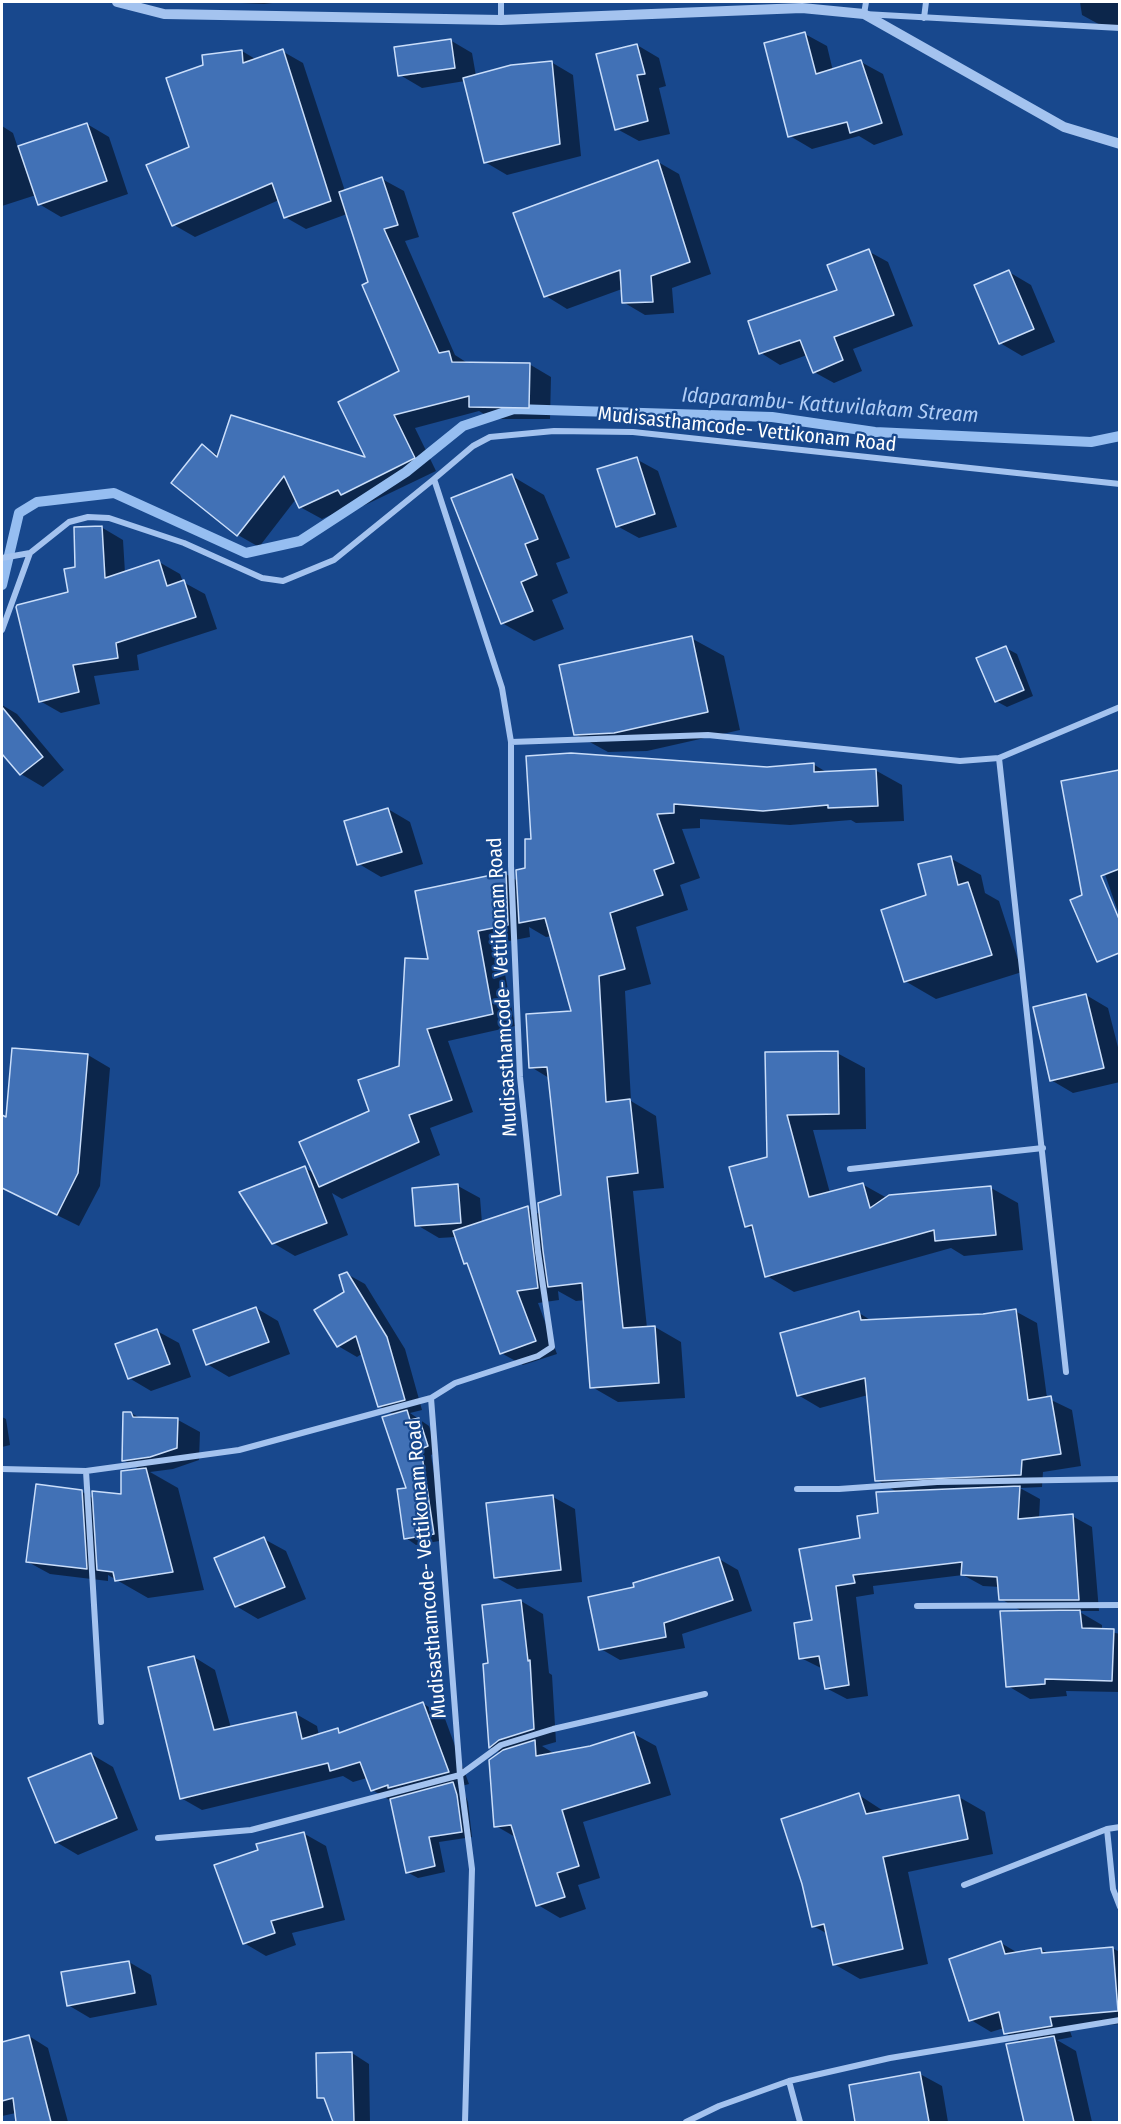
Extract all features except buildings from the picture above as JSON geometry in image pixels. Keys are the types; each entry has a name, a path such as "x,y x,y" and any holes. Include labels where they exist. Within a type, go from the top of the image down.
{"street":[{"path":"117,2 164,14 501,20 802,8 924,18 1119,28"},
{"path":"501,2 501,20"},
{"path":"864,14 866,2"},
{"path":"924,18 926,2"},
{"path":"864,14 1064,127 1119,144"},
{"name":"Mudisasthamcode- Vettikonam Road","path":"465,2122 472,1869 460,1775 431,1398 455,1383 538,1356 552,1347 538,1252 520,1077 511,866 511,742 502,688 434,479 473,446 490,437 554,431 633,432 1119,484"},
{"path":"2,558 30,553 69,522 88,517 109,518 184,543 262,578 283,581 334,560 434,479"},
{"path":"2,630 30,553"},
{"path":"511,742 708,735 960,761 999,758 1119,707"},
{"path":"999,758 1065,1372"},
{"path":"850,1170 1042,1149"},
{"path":"2,1469 86,1471 239,1450 431,1398"},
{"path":"86,1471 101,1722"},
{"path":"797,1489 839,1489 937,1482 1119,1479"},
{"path":"917,1606 1119,1605"},
{"path":"158,1838 251,1830 460,1775 501,1746 511,1742 553,1729 705,1694"},
{"path":"964,1885 1107,1829 1119,1827"},
{"path":"1107,1829 1113,1889 1119,1907"},
{"path":"686,2122 719,2106 789,2081 890,2058 1119,2020"},
{"path":"789,2081 800,2122"}],"waterway":[{"name":"Idaparambu- Kattuvilakam Stream","path":"2,585 19,513 37,502 114,493 246,553 300,541 406,472 463,426 514,409 772,417 875,432 1091,442 1120,436"}]}
